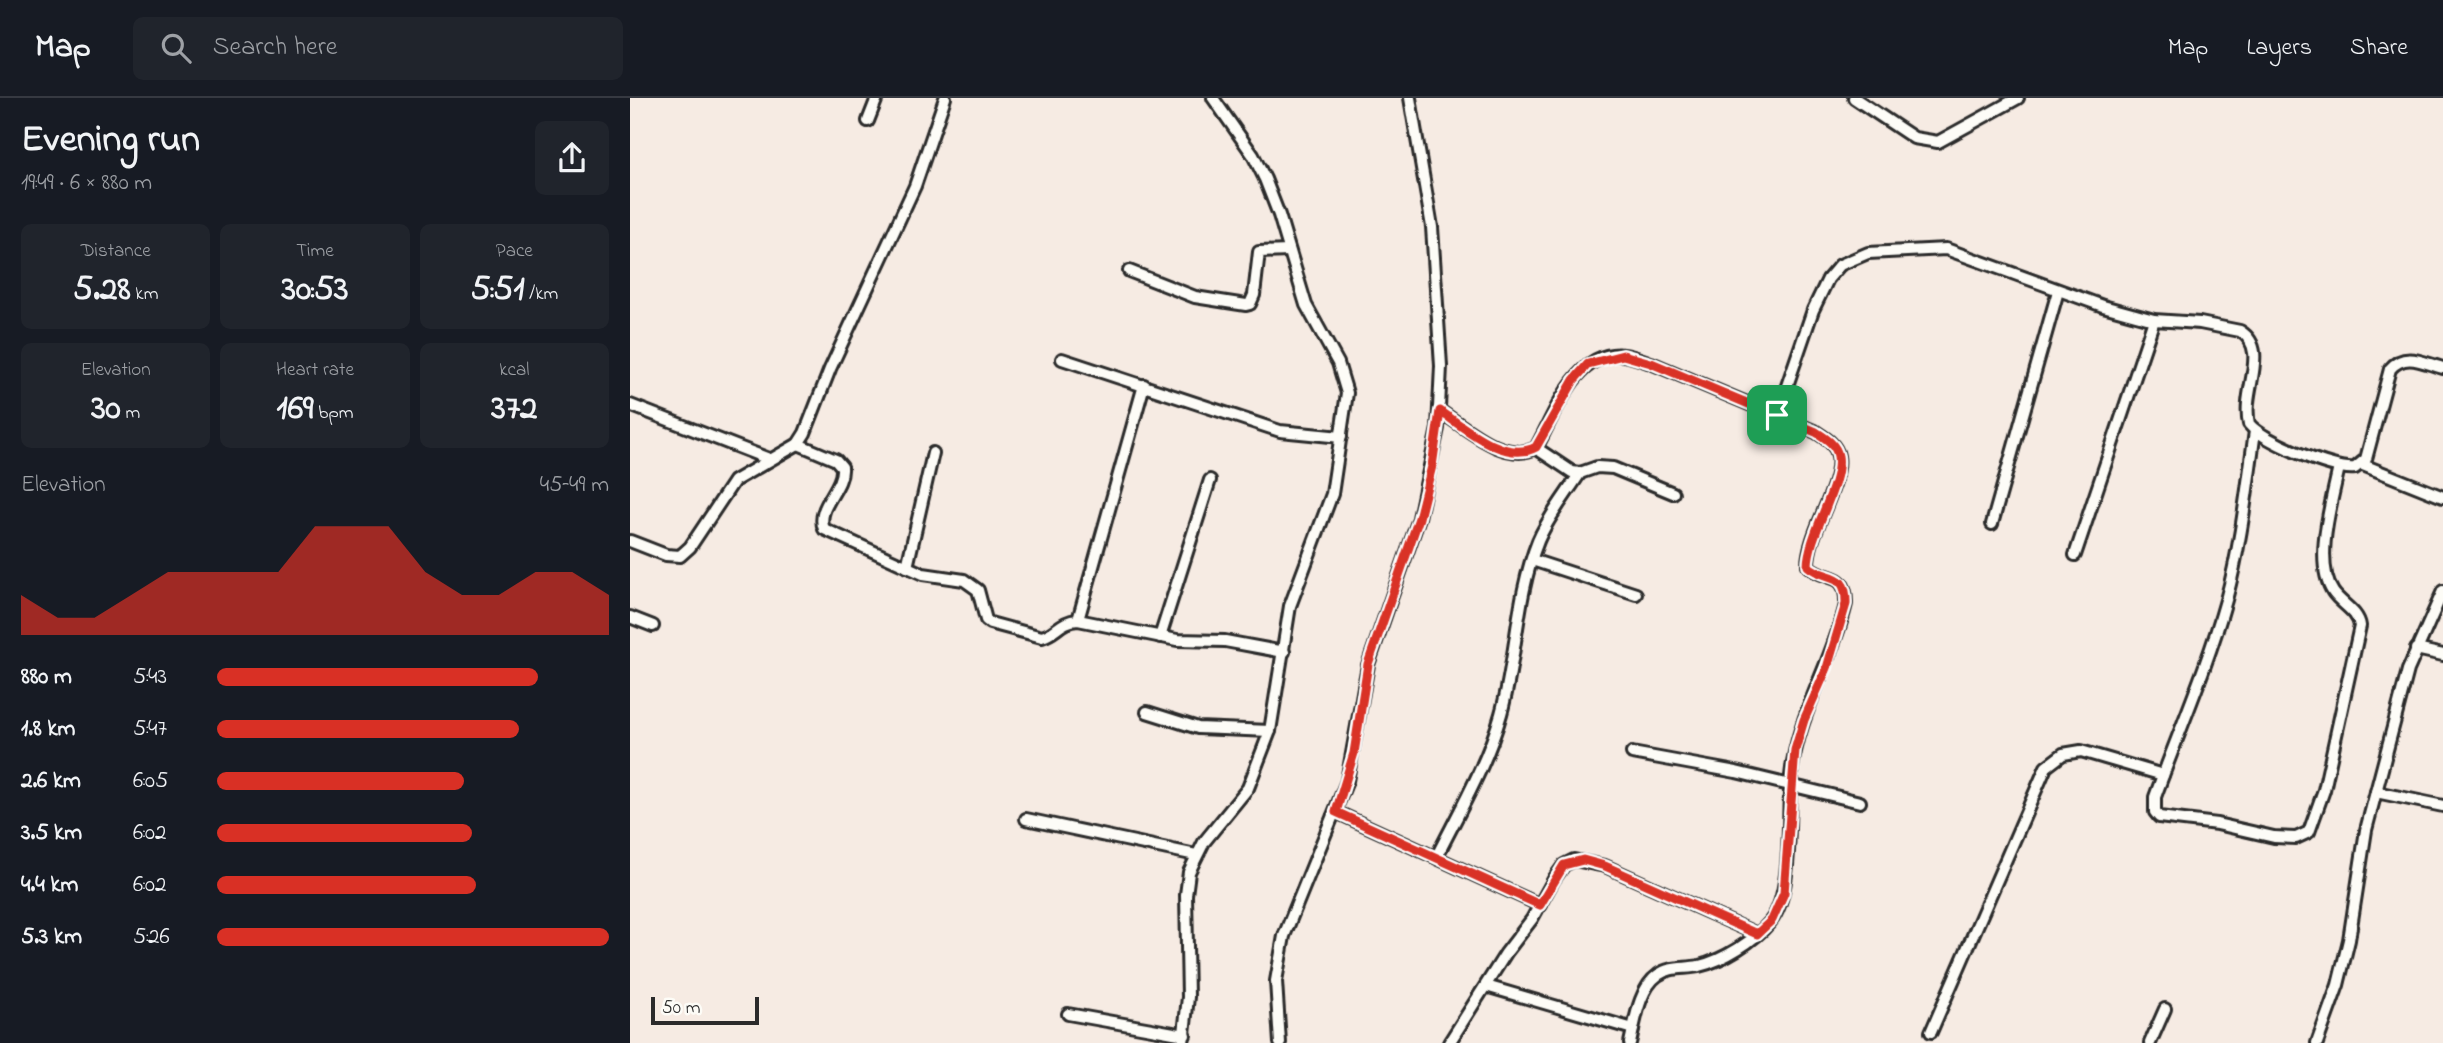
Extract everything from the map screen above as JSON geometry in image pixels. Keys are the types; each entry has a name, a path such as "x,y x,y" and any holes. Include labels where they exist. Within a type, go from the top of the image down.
{"street":[{"path":"868,121 877,98"},
{"path":"630,541 666,555 680,556 690,547 734,481 797,444 811,421 830,369 915,186 945,98"},
{"path":"1068,1014 1184,1039 1189,953 1186,895 1196,855 1248,788 1270,731 1290,606 1324,523 1332,494 1341,438 1347,393 1345,379 1306,305 1279,215 1253,155 1213,98"},
{"path":"1279,1043 1276,1003 1278,960 1284,936 1336,812 1354,753 1368,664 1419,518 1432,466 1440,411 1441,366 1432,227 1410,98"},
{"path":"1854,98 1914,138 1926,142 1938,142 1951,137 2006,102 2018,98"},
{"path":"1777,415 1823,290 1840,265 1854,256 1927,248 1946,249 2057,291 2154,320 2240,331 2253,342 2256,351 2246,413 2255,431 2236,557 2207,660 2154,804 2158,817 2217,824 2274,837 2296,838 2309,832 2324,790 2360,626 2355,615 2333,592 2324,562 2326,534 2339,467"},
{"path":"1129,271 1183,293 1250,304 1254,295 1259,252 1289,251"},
{"path":"1992,524 2057,291"},
{"path":"2075,555 2154,320"},
{"path":"1440,411 1506,450 1528,452 1536,447 1574,380 1588,364 1623,355 1816,432 1831,443 1838,456 1808,566 1837,578 1846,594 1842,621 1827,668 1798,735 1790,785 1784,893 1772,920 1729,954 1709,963 1668,969 1657,975 1644,992 1630,1043"},
{"path":"1062,359 1280,430 1341,438"},
{"path":"2363,465 2390,369 2396,362 2411,359 2443,368"},
{"path":"1078,620 1143,385"},
{"path":"630,405 769,459"},
{"path":"2255,431 2339,467 2355,468 2363,465 2443,497"},
{"path":"797,444 836,460 842,467 841,477 822,515 824,529 923,574 964,580 971,584 981,598 986,620 1005,628 1042,637 1063,622 1078,620 1192,643 1236,642 1284,652"},
{"path":"1536,447 1564,469 1580,473 1597,467 1613,468 1673,493"},
{"path":"907,567 933,453"},
{"path":"1437,856 1487,753 1501,714 1532,560 1553,514 1580,473"},
{"path":"1160,637 1210,480"},
{"path":"1532,560 1636,594"},
{"path":"2322,1042 2349,940 2366,830 2376,792 2416,649 2443,591"},
{"path":"630,617 653,626"},
{"path":"2416,649 2443,655"},
{"path":"1147,712 1198,728 1270,731"},
{"path":"1931,1032 2046,767 2063,754 2081,751 2163,775"},
{"path":"1632,753 1860,802"},
{"path":"2376,792 2443,806"},
{"path":"1336,812 1540,905"},
{"path":"1026,819 1196,855"},
{"path":"1449,1043 1564,865 1583,860 1605,866 1757,934"},
{"path":"1486,986 1633,1029"},
{"path":"2150,1043 2165,1009"}],"route":[{"path":"1623,355 1651,363 1777,415 1816,432 1831,443 1838,456 1808,566 1811,570 1837,578 1842,583 1846,604 1827,668 1798,735 1791,775 1784,893 1778,910 1764,928 1757,934 1605,866 1583,860 1574,860 1564,865 1540,905 1463,867 1336,812 1354,753 1368,664 1419,518 1432,466 1440,411 1495,445 1506,450 1528,452 1536,447 1574,380 1588,364 1623,355"}]}
